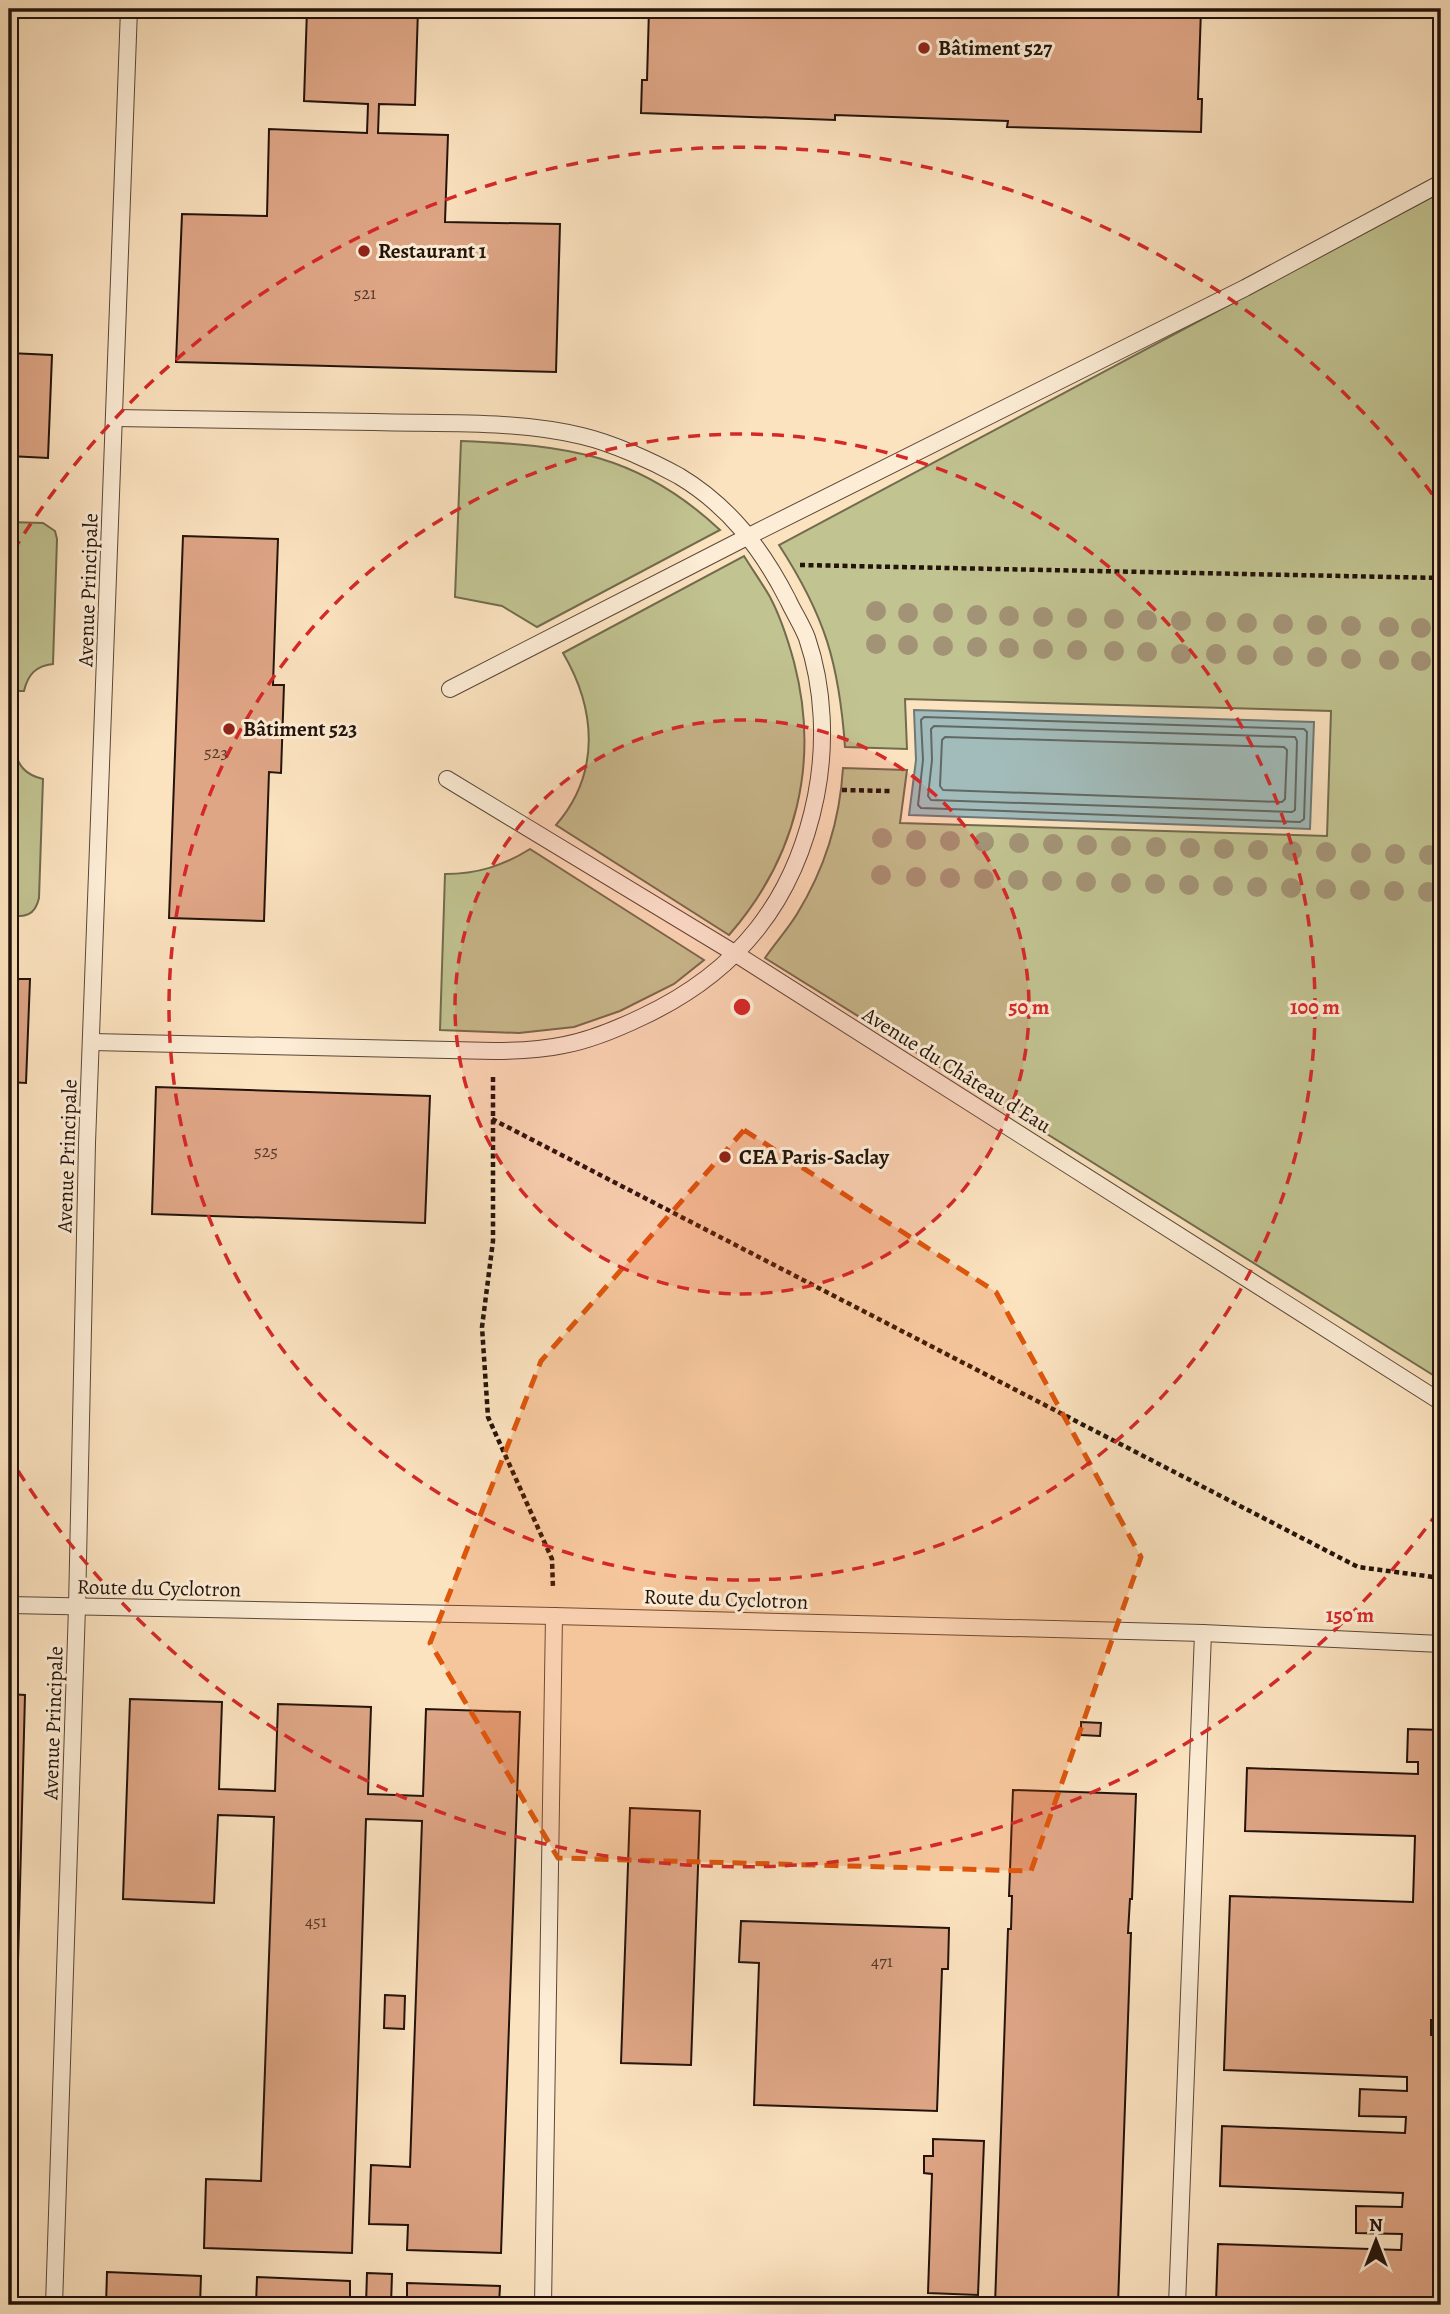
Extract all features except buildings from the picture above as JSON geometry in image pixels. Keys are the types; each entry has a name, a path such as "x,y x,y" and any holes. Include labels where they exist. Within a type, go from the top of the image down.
{"lane":[{"name":"Avenue Principale","path":"54,2305 78,1607 87,1143 130,9"},
{"path":"450,689 1245,288 1441,183"},
{"path":"92,1042 494,1051 560,1046 591,1039 672,1003 706,981 736,954 764,922 786,888 803,850 814,806 822,752 818,680 806,636 768,564 735,520 706,495 678,476 634,455 584,436 529,427 115,418"},
{"name":"Avenue du Château d'Eau","path":"447,779 736,954 1441,1402"},
{"name":"Route du Cyclotron","path":"9,1605 1203,1633 1441,1644"},
{"path":"543,2305 554,1616"},
{"path":"1177,2305 1203,1633"}],"path":[{"path":"768,564 1441,578"},
{"path":"494,1051 493,1241 482,1327 488,1417 552,1559 554,1616"},
{"path":"492,1119 1358,1567 1441,1578"}],"highlighted area":[{"path":"744,1130 996,1292 1141,1557 1031,1871 558,1858 430,1643 541,1361"}],"green space":[{"path":"1441,192 1441,1380 765,958 797,914 823,862 834,825 843,768 907,770 900,823 1327,836 1331,711 905,699 907,749 845,747 839,690 827,641 808,595 779,545"},
{"path":"461,441 535,446 600,458 630,469 660,485 720,530 537,627 502,606 455,597"},
{"path":"9,522 43,523 55,531 57,539 53,664 34,672 24,691 9,691"},
{"path":"744,556 770,597 794,662 801,699 803,772 797,807 772,874 729,935 556,825 571,805 581,784 589,740 582,696 563,653"},
{"path":"9,748 15,748 23,769 43,779 39,898 32,912 20,916 9,916"},
{"path":"530,849 704,960 674,984 620,1011 574,1027 519,1033 440,1030 445,874 489,868"}],"water":[{"path":"914,710 1314,722 1310,829 909,815 916,760"}],"place":[{"name":"Bâtiment 527","path":"924,48"},
{"name":"Restaurant 1","path":"364,251"},
{"name":"Bâtiment 523","path":"229,729"},
{"name":"CEA Paris-Saclay","path":"725,1157"}]}
